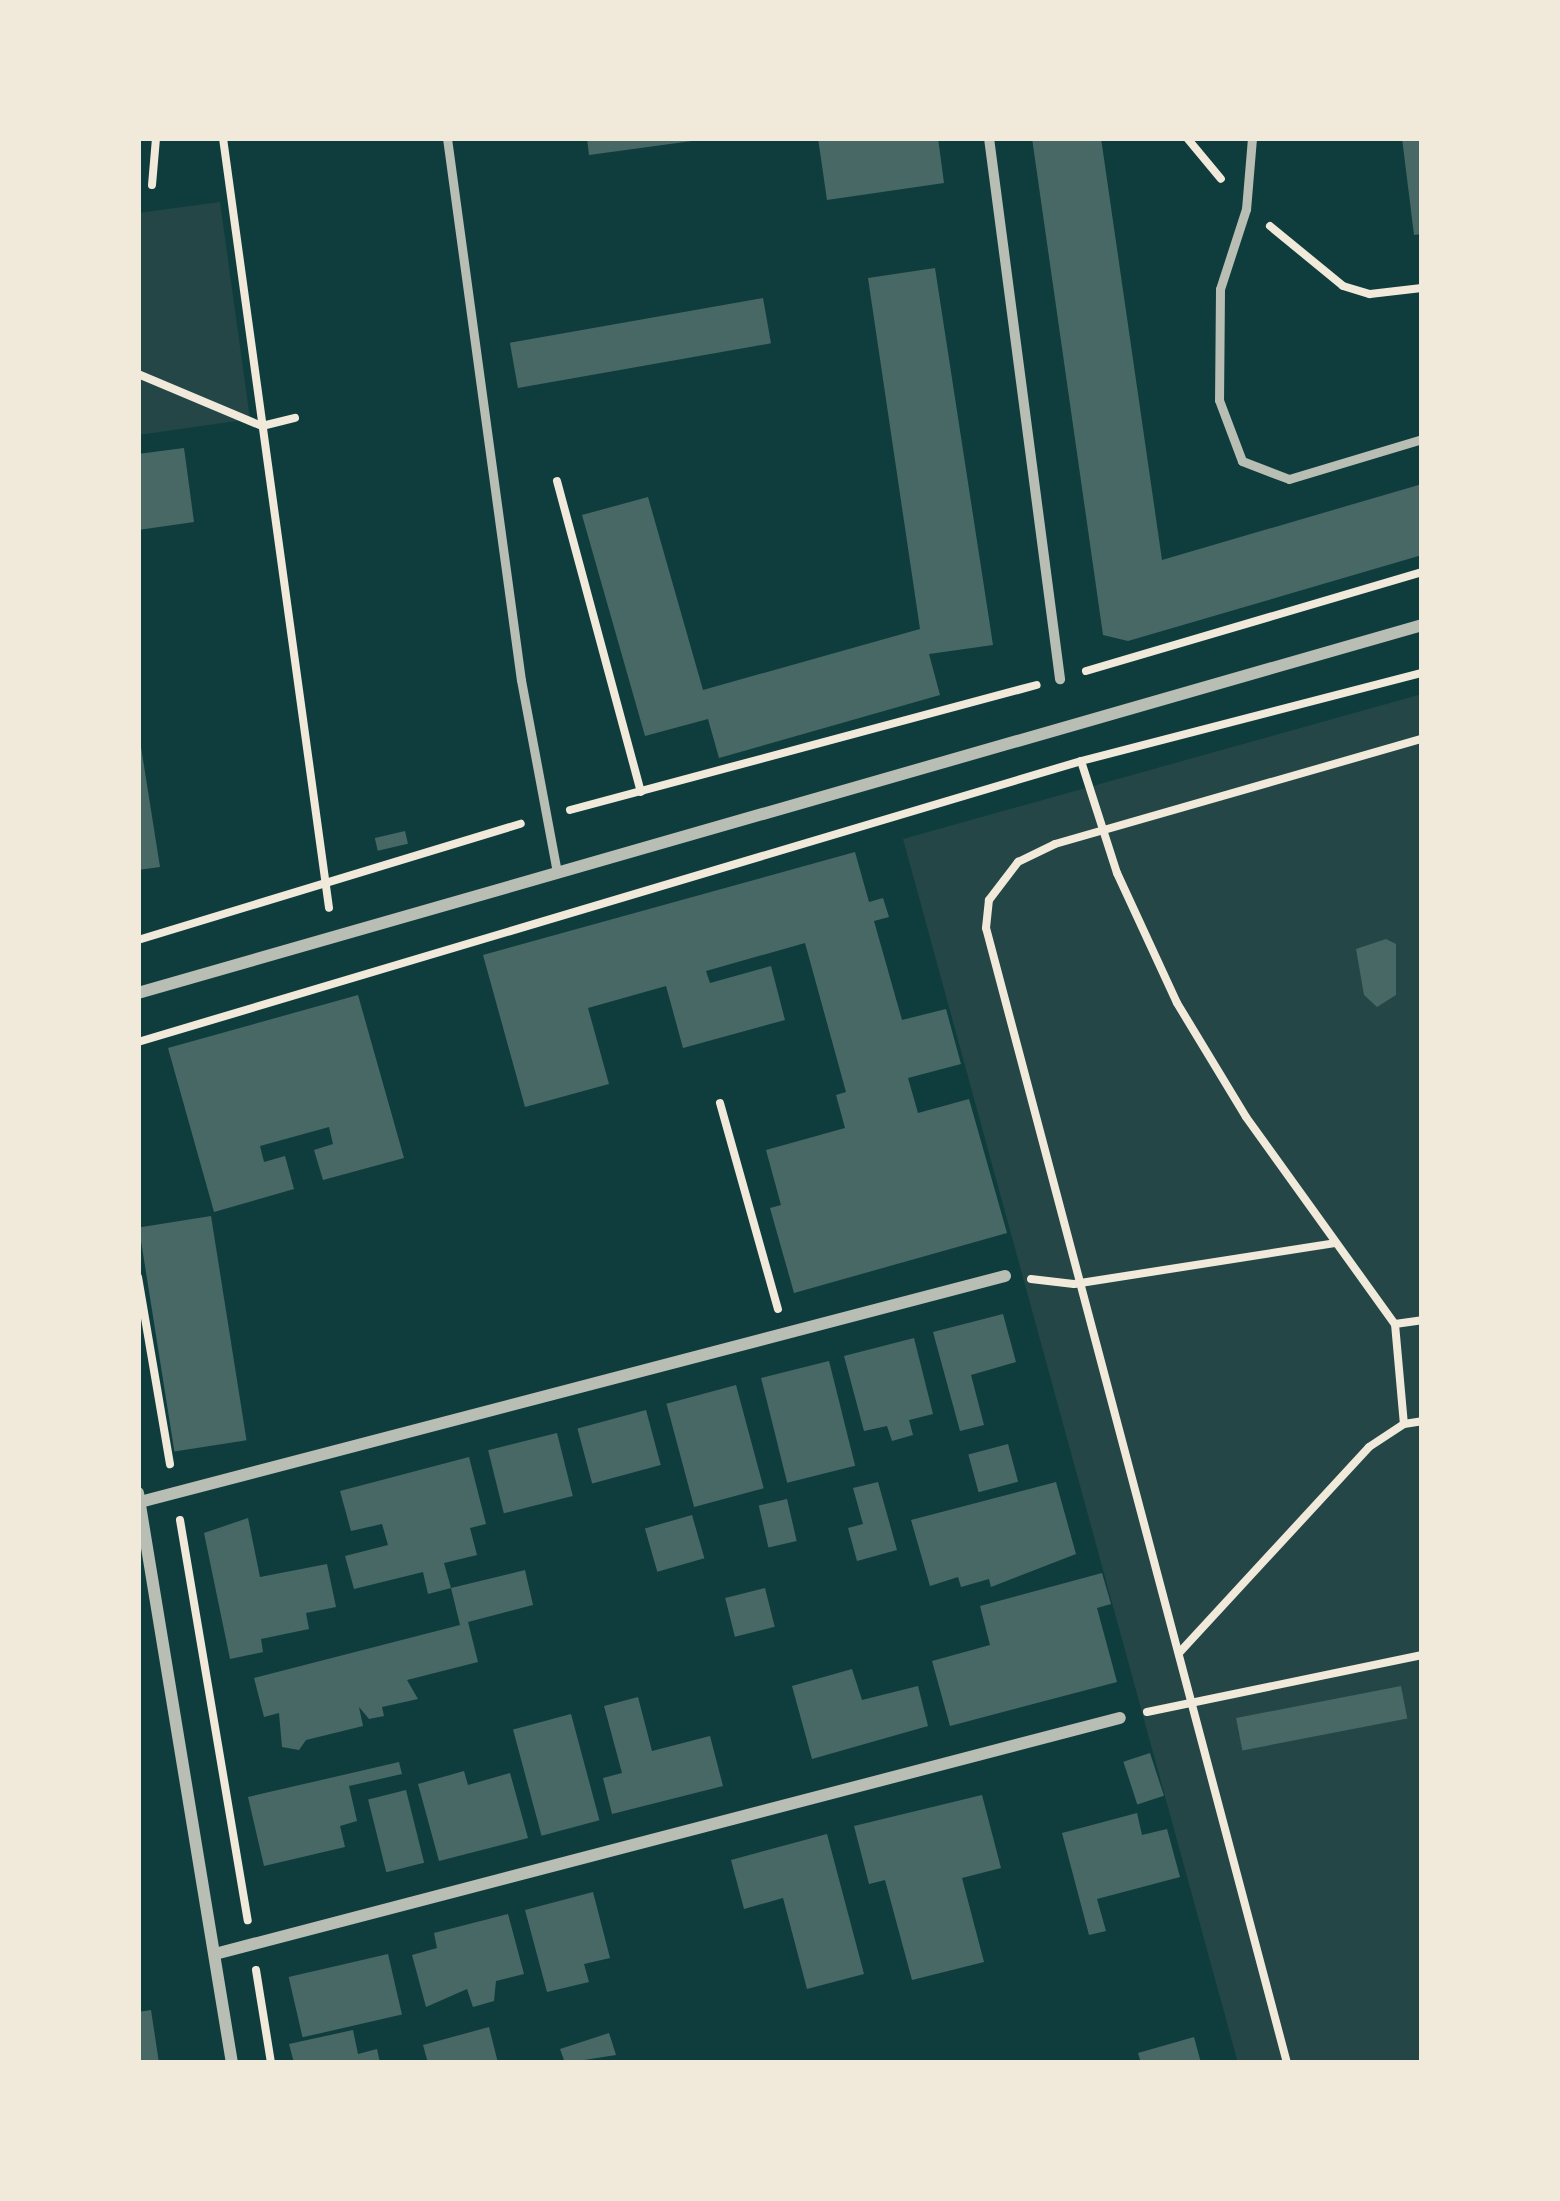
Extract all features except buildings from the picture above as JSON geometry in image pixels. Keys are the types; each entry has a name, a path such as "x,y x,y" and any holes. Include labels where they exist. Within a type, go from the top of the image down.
{"street":[{"path":"989,138 1060,679"},
{"path":"138,993 1422,625"},
{"path":"140,1502 1005,1276"},
{"path":"138,1493 232,2063"},
{"path":"215,1954 1120,1718"}],"lane":[{"path":"447,138 521,680 557,873"},
{"path":"1252,138 1246,209 1220,289 1219,400 1242,461 1289,478 1422,439"}],"path":[{"path":"152,185 156,138"},
{"path":"223,138 325,886 345,980"},
{"path":"1187,138 1246,209 1343,286 1370,294 1422,288"},
{"path":"138,374 262,426 295,418"},
{"path":"557,481 641,792"},
{"path":"138,940 547,816 1060,679 1422,572"},
{"path":"138,1042 1081,761 1422,674"},
{"path":"1287,2063 1074,1284 986,928 989,900 1018,862 1100,830 1422,740"},
{"path":"1081,761 1100,830 1178,1003 1334,1243 1395,1324 1404,1424"},
{"path":"720,1103 784,1334"},
{"path":"1005,1276 1074,1284 1334,1243"},
{"path":"138,1276 271,2063"},
{"path":"1395,1324 1422,1320"},
{"path":"1178,1654 1369,1448 1404,1424 1422,1420"},
{"path":"1120,1718 1422,1654"}],"shaded area":[{"path":"220,202 250,419 138,435 138,213"},
{"path":"1422,694 1422,2063 1238,2063 903,839"}]}
